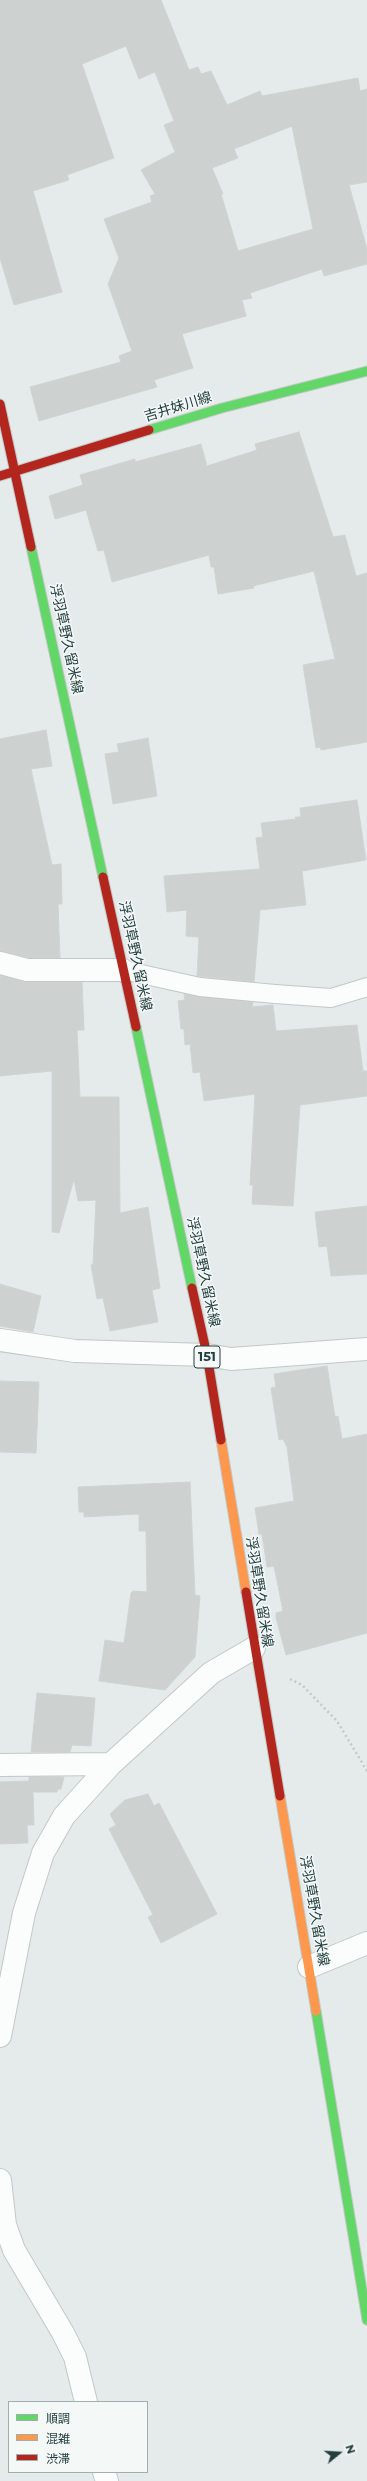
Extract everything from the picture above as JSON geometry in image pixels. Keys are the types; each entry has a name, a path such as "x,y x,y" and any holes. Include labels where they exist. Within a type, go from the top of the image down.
{"main road":[{"name":"吉井妹川線","path":"0,476 16,473 222,408 367,371"},
{"name":"浮羽草野久留米線","path":"0,404 207,1355 367,2320"}],"street":[{"path":"0,963 26,970 123,970"},
{"path":"0,1340 75,1350 207,1355 232,1359 367,1349"},
{"path":"0,2036 24,1913 43,1853 64,1816 111,1764 211,1673 256,1656"},
{"path":"0,1764 111,1764"},
{"path":"309,1968 367,1942"},
{"path":"0,2180 5,2225 14,2250 74,2357 86,2401"}],"lane":[{"path":"123,970 200,988 331,998 367,987"}],"path":[{"path":"256,1656 302,1685 337,1721 367,1771"}],"building":[{"path":"0,0 161,0 189,70 198,67 201,74 211,71 227,105 260,91 262,96 358,78 360,91 367,89 367,182 349,185 367,249 367,264 324,276 322,269 250,293 252,298 242,300 246,316 182,334 193,368 154,380 157,387 39,421 30,387 121,362 119,356 132,351 108,284 119,258 104,219 152,202 150,196 155,194 141,170 175,152 164,125 174,121 155,72 139,79 126,46 82,64 114,158 67,175 69,180 33,191 62,292 14,305 0,258","holes":["292,126 313,229 238,251 221,194 223,194 212,168 238,158 234,149"]},
{"path":"299,432 333,537 345,535 356,576 367,573 367,742 321,750 320,747 316,748 303,665 335,659 314,571 253,586 254,588 218,594 214,567 211,567 209,555 112,582 104,550 98,551 86,510 55,519 49,496 83,485 80,475 135,459 135,462 201,444 207,466 257,450 255,444"},
{"path":"46,730 52,766 31,769 52,865 61,864 62,904 58,904 60,958 29,958 0,951 0,739"},
{"path":"148,738 157,796 113,804 105,754 119,752 117,744"},
{"path":"357,800 366,860 302,871 306,905 260,910 254,982 197,976 199,937 186,936 187,910 167,912 164,876 260,869 256,838 263,837 261,823 296,819 295,817 301,817 300,808"},
{"path":"0,976 27,982 82,982 84,1030 77,1030 80,1097 119,1097 120,1213 148,1207 160,1288 152,1290 158,1322 110,1331 103,1298 97,1299 91,1265 93,1264 96,1200 78,1201 74,1179 59,1233 52,1232 52,1071 0,1076"},
{"path":"184,994 253,1002 252,1007 273,1005 276,1031 357,1025 363,1071 367,1071 367,1096 300,1105 293,1206 252,1204 253,1185 250,1185 255,1094 204,1101 200,1072 193,1073 190,1044 185,1045 184,1029 181,1029 178,1001 185,1000"},
{"path":"367,1206 367,1274 331,1276 327,1246 319,1247 315,1212"},
{"path":"0,1284 41,1296 33,1332 0,1326"},
{"path":"327,1366 335,1417 338,1416 342,1439 367,1434 367,1633 286,1655 276,1618 276,1613 283,1611 274,1566 267,1567 262,1534 259,1534 255,1508 294,1501 287,1447 283,1439 279,1440 271,1388 276,1387 274,1374"},
{"path":"0,1381 39,1382 36,1453 0,1452"},
{"path":"190,1482 195,1595 200,1596 195,1657 165,1690 99,1681 105,1640 124,1643 131,1593 133,1591 147,1592 146,1531 139,1531 139,1514 84,1517 84,1512 79,1512 78,1487"},
{"path":"37,1693 95,1698 91,1746 72,1745 70,1752 31,1752"},
{"path":"29,1777 64,1777 61,1789 58,1789 57,1792 33,1792 34,1825 27,1825 28,1843 0,1844 0,1782 29,1781"},
{"path":"148,1794 154,1806 159,1803 217,1914 161,1943 148,1917 153,1915 109,1829 116,1825 110,1814 125,1800"}],"traffic: fast":[{"path":"149,430 222,408 367,371"},
{"path":"31,547 103,877"},
{"path":"136,1027 192,1288"},
{"path":"316,2011 367,2320"}],"traffic: slow":[{"path":"221,1440 246,1592"},
{"path":"280,1796 316,2011"}],"traffic: jam":[{"path":"0,404 31,547"},
{"path":"0,476 149,430"},
{"path":"103,877 136,1027"},
{"path":"192,1288 207,1355 221,1440"},
{"path":"246,1592 280,1796"}]}
